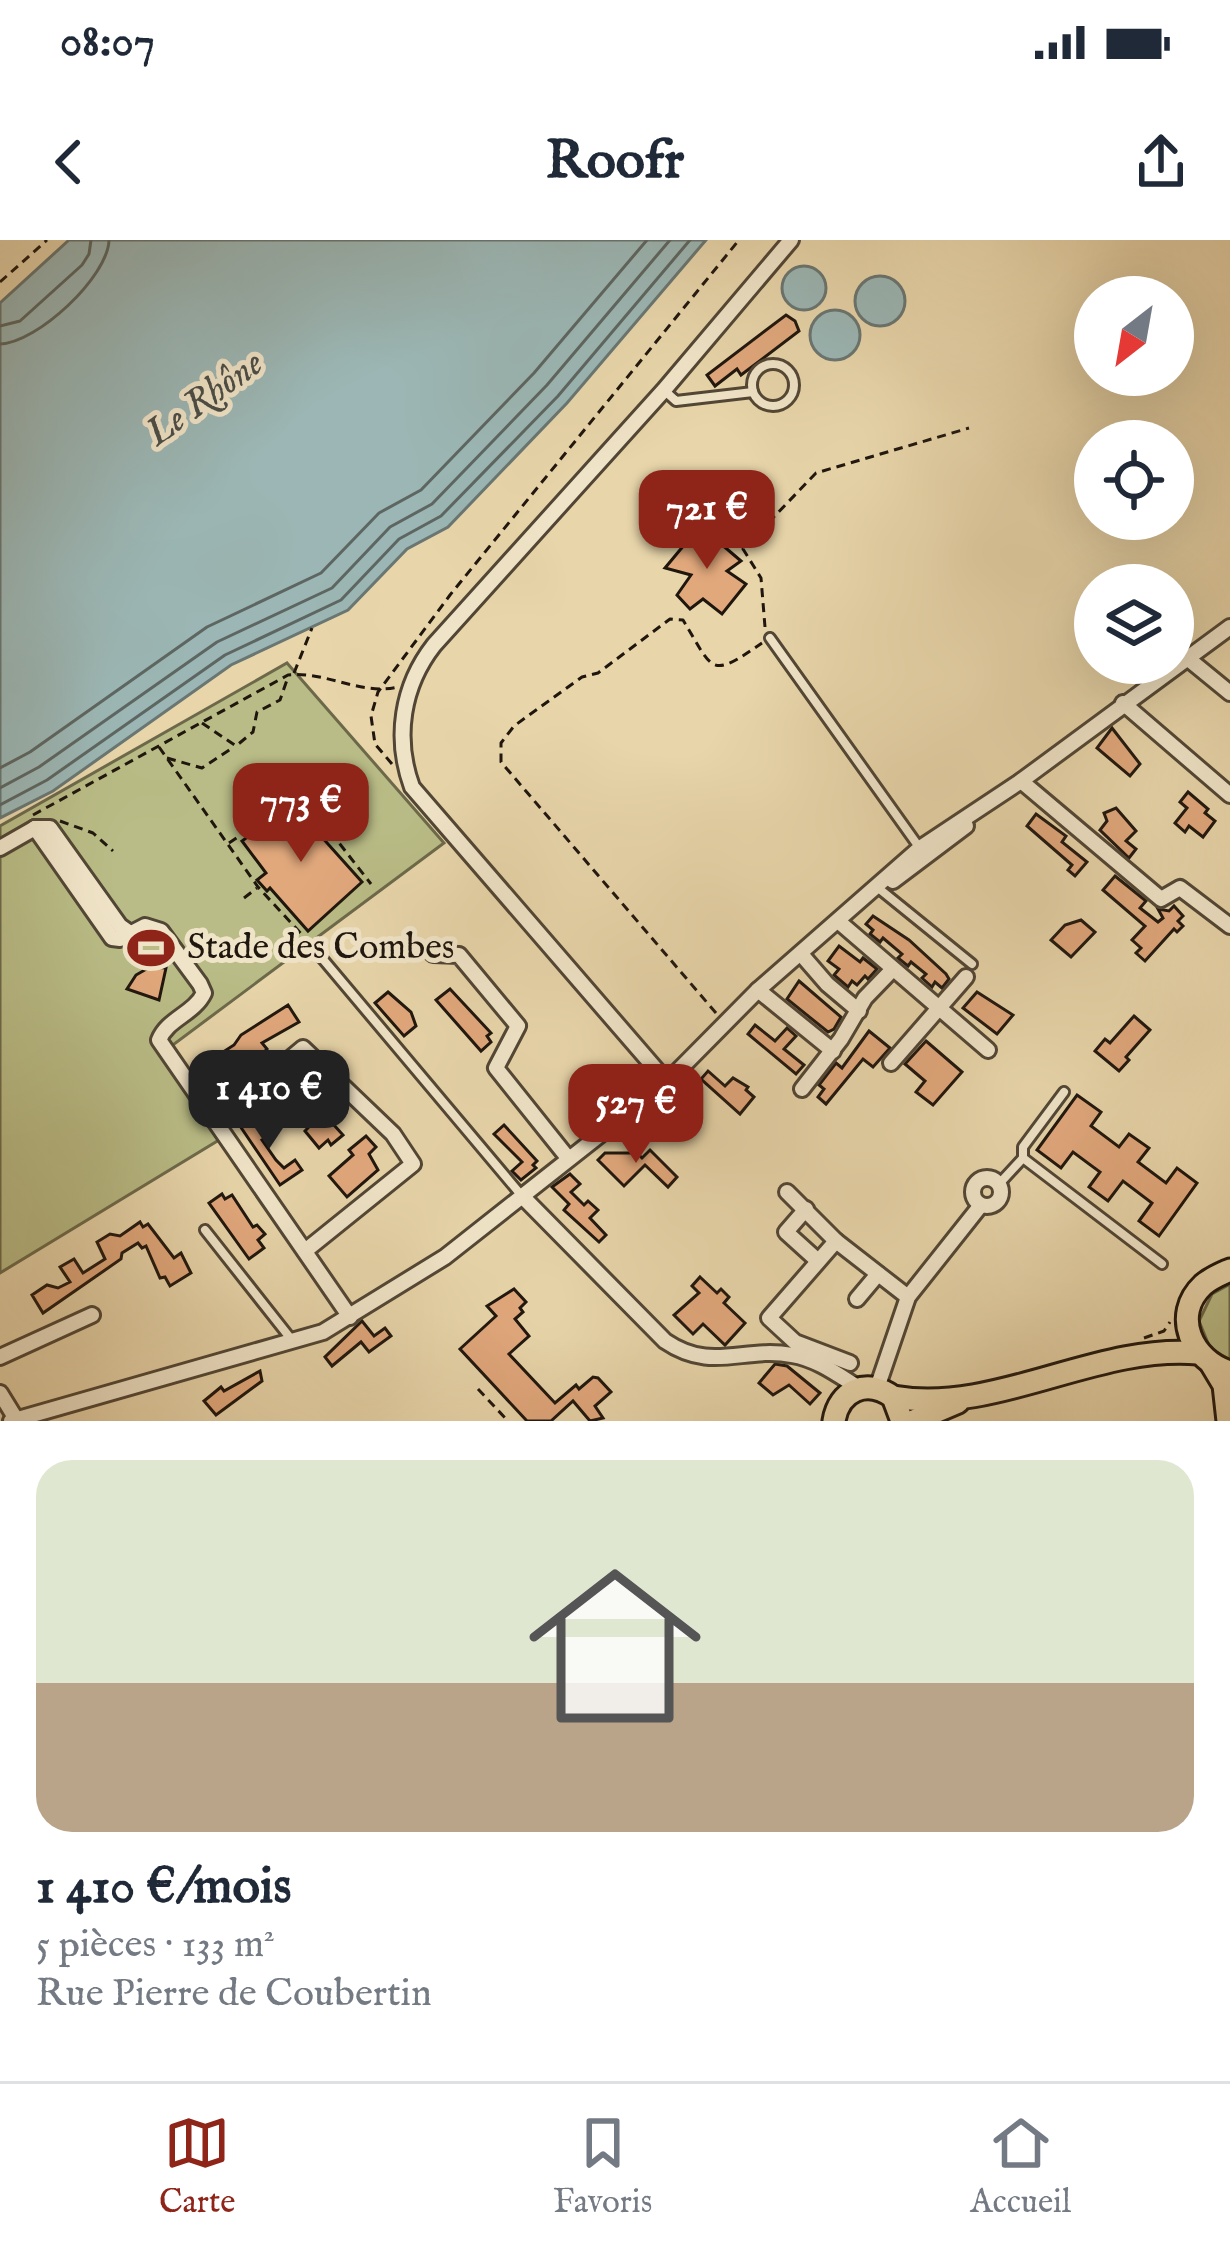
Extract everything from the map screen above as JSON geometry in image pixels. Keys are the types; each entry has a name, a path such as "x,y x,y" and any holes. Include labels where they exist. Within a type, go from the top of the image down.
{"main road":[{"path":"852,1404 975,1394 1150,1352 1187,1321 1204,1285 1229,1271"},
{"path":"1187,1321 1224,1385 1228,1421"},
{"path":"1150,1352 1213,1363"},
{"path":"914,1421 975,1394"},
{"path":"852,1404 902,1421"}],"street":[{"path":"668,1082 412,788 403,762 402,738 410,685 420,663 664,391 791,240"},
{"path":"1194,652 1230,627"},
{"path":"1194,664 1230,693"},
{"path":"0,1393 14,1420 323,1332 350,1317 446,1257 524,1197 668,1082 758,990 920,848 1021,781 1149,684"},
{"path":"1123,703 1230,795"},
{"path":"1021,781 1161,899 1180,888 1230,926"},
{"path":"875,888 940,849 995,798"},
{"path":"0,848 37,825 112,938 120,939 145,926 161,931 204,993 198,1004 163,1030 159,1040 350,1317"},
{"path":"838,921 988,1050"},
{"path":"433,954 460,956 518,1026 496,1068 568,1158"},
{"path":"801,954 826,984 859,1011"},
{"path":"802,1089 871,991 893,969"},
{"path":"891,1063 969,970"},
{"path":"758,990 833,1051"},
{"path":"215,1121 303,1048 393,1134 413,1163 305,1251"},
{"path":"852,1404 908,1298 981,1205 974,1198 975,1184 988,1177 999,1184"},
{"path":"787,1192 836,1240 908,1298"},
{"path":"524,1197 665,1341 683,1353 726,1359 796,1355 832,1371 852,1404"},
{"path":"806,1209 786,1232 818,1261"},
{"path":"836,1240 769,1318 795,1342 850,1363"},
{"path":"857,1299 878,1274"},
{"path":"0,1357 92,1315"}],"lane":[{"path":"776,364 789,370 794,384 789,398 777,406 762,404 753,392 752,378 761,367 776,364"},
{"path":"664,391 676,400 753,392"},
{"path":"770,638 920,848"},
{"path":"875,888 969,970"},
{"path":"311,945 524,1197"},
{"path":"999,1184 1023,1158 1023,1147 1064,1092"},
{"path":"1023,1158 1162,1264"},
{"path":"205,1230 292,1340"}],"path":[{"path":"0,282 47,240"},
{"path":"412,788 375,744 370,716 378,692 739,240"},
{"path":"725,1023 501,762 501,743 514,726 582,677 598,673 670,619 683,620 707,658 727,668 770,638 760,578 743,549 816,473 969,428"},
{"path":"167,758 202,768 254,732 257,712 280,700 313,628"},
{"path":"37,825 158,746 291,675 311,673 378,692 410,685"},
{"path":"201,722 236,746"},
{"path":"158,746 258,887 311,945"},
{"path":"228,844 302,794 371,884"},
{"path":"37,825 76,824 113,850"},
{"path":"244,898 258,887"},
{"path":"478,1389 508,1421"}],"green space":[{"name":"Stade des Combes","path":"287,663 444,843 162,1053 219,1140 0,1273 0,826"},
{"path":"1230,1284 1230,1360 1210,1348 1199,1321 1212,1294"}],"water":[{"name":"Le Rhône","path":"69,240 706,240 567,403 448,527 407,549 348,610 231,665 53,791 0,818 0,303"},
{"path":"804,266 819,273 826,288 819,303 804,310 789,303 782,288 789,273"},
{"path":"880,276 897,284 905,301 897,318 880,326 863,318 855,301 863,284"},
{"path":"835,310 852,318 860,335 852,352 835,360 818,352 810,335 818,318"}],"building":[{"path":"786,315 799,331 741,375 737,369 715,386 707,375"},
{"path":"700,526 741,561 727,571 746,584 722,614 703,599 690,609 677,595 691,575 665,568"},
{"path":"1112,728 1140,764 1130,776 1097,748"},
{"path":"1188,792 1215,821 1203,837 1175,823 1187,808 1180,802"},
{"path":"301,798 324,830 319,834 362,882 308,931 257,880 266,873 242,841"},
{"path":"1116,808 1136,831 1126,841 1136,849 1129,858 1100,830 1107,821 1104,813"},
{"path":"1036,814 1066,836 1062,842 1087,862 1075,876 1068,870 1072,865 1027,826"},
{"path":"1115,876 1146,901 1140,908 1158,922 1163,918 1158,909 1169,911 1174,906 1183,916 1178,921 1183,926 1177,932 1174,929 1145,961 1132,940 1145,926 1103,890"},
{"path":"873,916 909,940 946,974 949,979 942,988 935,982 932,987 922,978 926,974 898,958 902,954 883,938 880,942 870,934 873,930 866,924"},
{"path":"1081,920 1095,932 1071,957 1051,940 1065,925"},
{"path":"839,946 877,969 868,979 865,976 857,985 852,981 848,987 834,975 839,969 828,961"},
{"path":"150,967 166,968 159,1000 127,989 136,975"},
{"path":"799,981 841,1017 834,1029 828,1032 787,999"},
{"path":"450,989 491,1033 487,1036 491,1042 481,1051 436,1000"},
{"path":"388,992 411,1012 416,1026 404,1036 375,1003"},
{"path":"977,992 1013,1015 997,1034 963,1008"},
{"path":"288,1005 299,1022 262,1043 267,1049 254,1063 249,1066 245,1061 214,1088 203,1073 213,1066 209,1061"},
{"path":"1134,1016 1150,1030 1119,1071 1095,1051 1105,1039 1110,1043"},
{"path":"755,1025 775,1041 787,1028 796,1036 784,1049 804,1065 796,1074 748,1034"},
{"path":"869,1031 890,1048 873,1067 863,1059 826,1104 818,1097 824,1089 819,1085 836,1063 842,1068"},
{"path":"926,1041 962,1072 933,1105 916,1092 925,1081 905,1064"},
{"path":"708,1071 725,1086 733,1078 748,1087 754,1097 740,1114 701,1079"},
{"path":"1077,1095 1101,1112 1091,1126 1119,1147 1129,1134 1149,1148 1138,1162 1166,1183 1177,1168 1197,1183 1159,1236 1139,1221 1152,1203 1123,1181 1108,1201 1089,1187 1100,1172 1073,1152 1061,1168 1037,1150"},
{"path":"327,1108 343,1135 319,1148 305,1131"},
{"path":"252,1118 258,1126 263,1123 270,1135 262,1140 276,1160 284,1168 295,1160 302,1170 280,1185 240,1126"},
{"path":"504,1125 537,1161 536,1168 521,1180 512,1171 522,1162 494,1134"},
{"path":"366,1136 376,1147 369,1154 378,1170 347,1197 329,1176"},
{"path":"650,1150 677,1177 668,1187 645,1165 624,1186 598,1160 605,1153 637,1153 642,1158"},
{"path":"570,1174 580,1184 571,1192 584,1205 588,1201 598,1210 590,1218 606,1235 599,1242 564,1210 569,1204 552,1187"},
{"path":"222,1194 225,1199 232,1195 253,1227 257,1225 265,1234 258,1240 264,1248 249,1259 209,1203"},
{"path":"140,1222 143,1227 148,1224 174,1258 181,1253 191,1273 170,1286 165,1277 160,1278 146,1246 138,1243 43,1313 32,1295 47,1285 58,1288 70,1282 60,1267 74,1259 83,1273 105,1259 97,1242 110,1234 120,1236"},
{"path":"700,1277 729,1297 724,1303 745,1323 725,1345 703,1324 693,1334 674,1315 699,1293 692,1286"},
{"path":"514,1289 526,1302 515,1319 529,1336 509,1354 555,1403 576,1385 579,1389 598,1378 611,1392 595,1406 603,1418 590,1421 573,1401 551,1421 527,1421 460,1349 496,1316 487,1306"},
{"path":"362,1321 374,1336 385,1328 391,1336 369,1352 361,1342 332,1366 325,1357"},
{"path":"775,1364 787,1366 820,1393 810,1404 789,1385 773,1395 759,1383"},
{"path":"260,1371 262,1381 216,1415 204,1401 221,1387 224,1391"}],"place":[{"name":"Stade des Combes","path":"151,948"}]}
